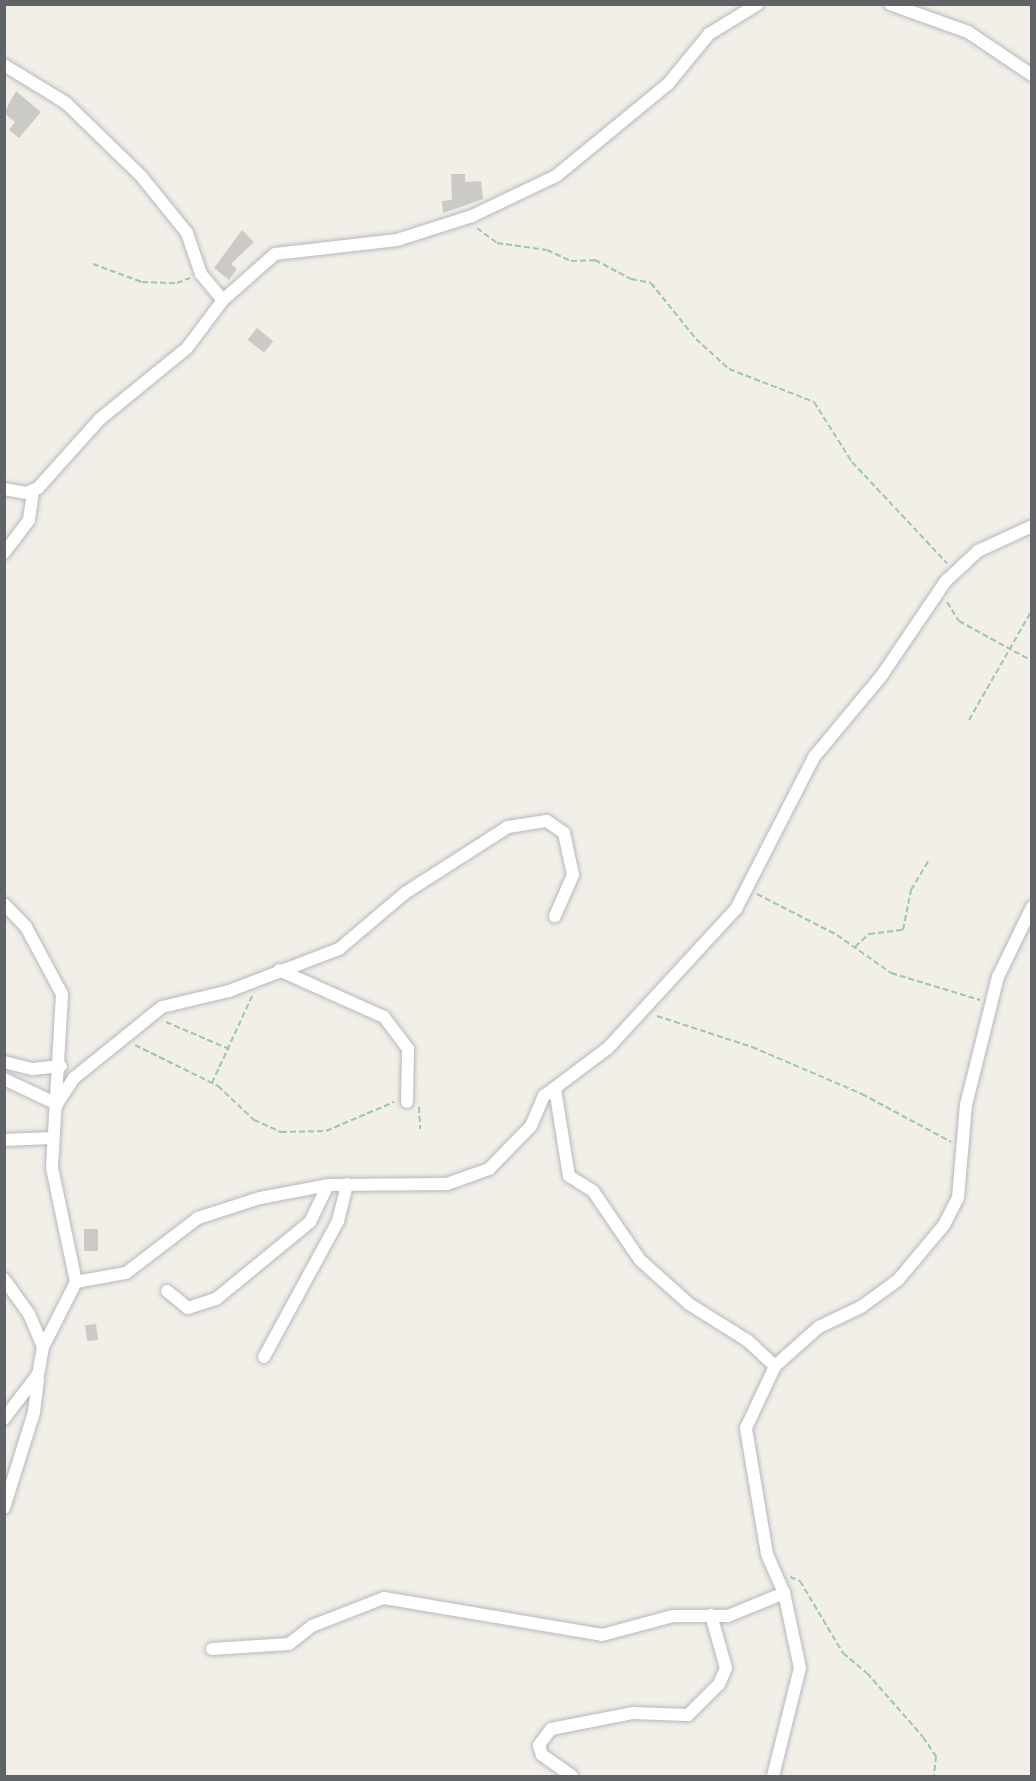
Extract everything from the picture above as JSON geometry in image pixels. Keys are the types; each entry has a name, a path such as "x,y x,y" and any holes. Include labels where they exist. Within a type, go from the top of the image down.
{"street":[{"path":"4,553 29,520 33,492 64,465 100,419 187,348 223,300 282,251 397,240 457,221 556,176 668,84 710,34 758,4"},
{"path":"890,4 968,32 1032,75"},
{"path":"4,65 66,103 141,176 187,233 201,273 223,300"},
{"path":"4,489 33,492"},
{"path":"76,1282 126,1273 210,1212 328,1185 468,1180 489,1169 523,1136 544,1096 594,1061 736,909 814,757 882,675 942,588 956,572 999,538 1032,526"},
{"path":"57,1104 74,1078 151,1016 172,1002 229,991 339,949 405,893 508,827 533,822 557,824 570,846 573,875 555,916"},
{"path":"4,904 27,927 60,986 61,1066 52,1138 54,1188 76,1282 43,1347 34,1412 4,1508"},
{"path":"773,1776 800,1678 782,1588 761,1527 746,1428 775,1366 819,1327 861,1307 898,1280 944,1225 958,1198 966,1105 992,1002 1032,907"},
{"path":"279,970 384,1017 408,1050 407,1102"},
{"path":"4,1062 33,1069 61,1066"},
{"path":"4,1079 57,1104"},
{"path":"555,1089 569,1176 593,1191 622,1238 656,1275 775,1366"},
{"path":"4,1140 52,1138"},
{"path":"264,1357 338,1221 348,1184"},
{"path":"166,1291 188,1308 216,1299 310,1222 328,1185"},
{"path":"4,1279 29,1314 43,1347"},
{"path":"4,1419 38,1374"},
{"path":"212,1649 289,1644 312,1626 384,1598 542,1622 591,1635 673,1616 742,1613 782,1588"},
{"path":"572,1776 542,1755 539,1745 551,1729 633,1713 688,1715 719,1684 726,1668 711,1615"}],"path":[{"path":"457,221 497,243 547,250 571,261 595,260 631,279 651,283 696,339 729,369 814,402 852,462 956,572"},
{"path":"93,264 142,282 177,284 201,273"},
{"path":"942,588 960,621 1010,646 1032,661"},
{"path":"969,720 1032,610"},
{"path":"855,947 869,934 903,930 911,890 929,860"},
{"path":"747,889 855,947 911,982 992,1002"},
{"path":"212,1083 259,978"},
{"path":"642,1011 752,1047 862,1094 961,1148"},
{"path":"151,1016 229,1049"},
{"path":"122,1040 212,1083 267,1128 300,1135 326,1131 387,1104 407,1102 420,1108 420,1129"},
{"path":"782,1588 793,1577 800,1581 843,1653 923,1737 936,1756 934,1776"}],"building":[{"path":"16,91 41,112 19,138 9,130 15,122 4,113"},
{"path":"451,174 465,174 465,182 481,181 483,199 443,213 442,201 452,200"},
{"path":"242,230 254,242 231,264 237,269 229,280 214,268"},
{"path":"257,328 273,341 264,353 248,340"},
{"path":"84,1229 98,1229 98,1251 84,1251"},
{"path":"96,1324 98,1340 87,1341 85,1325"}]}
